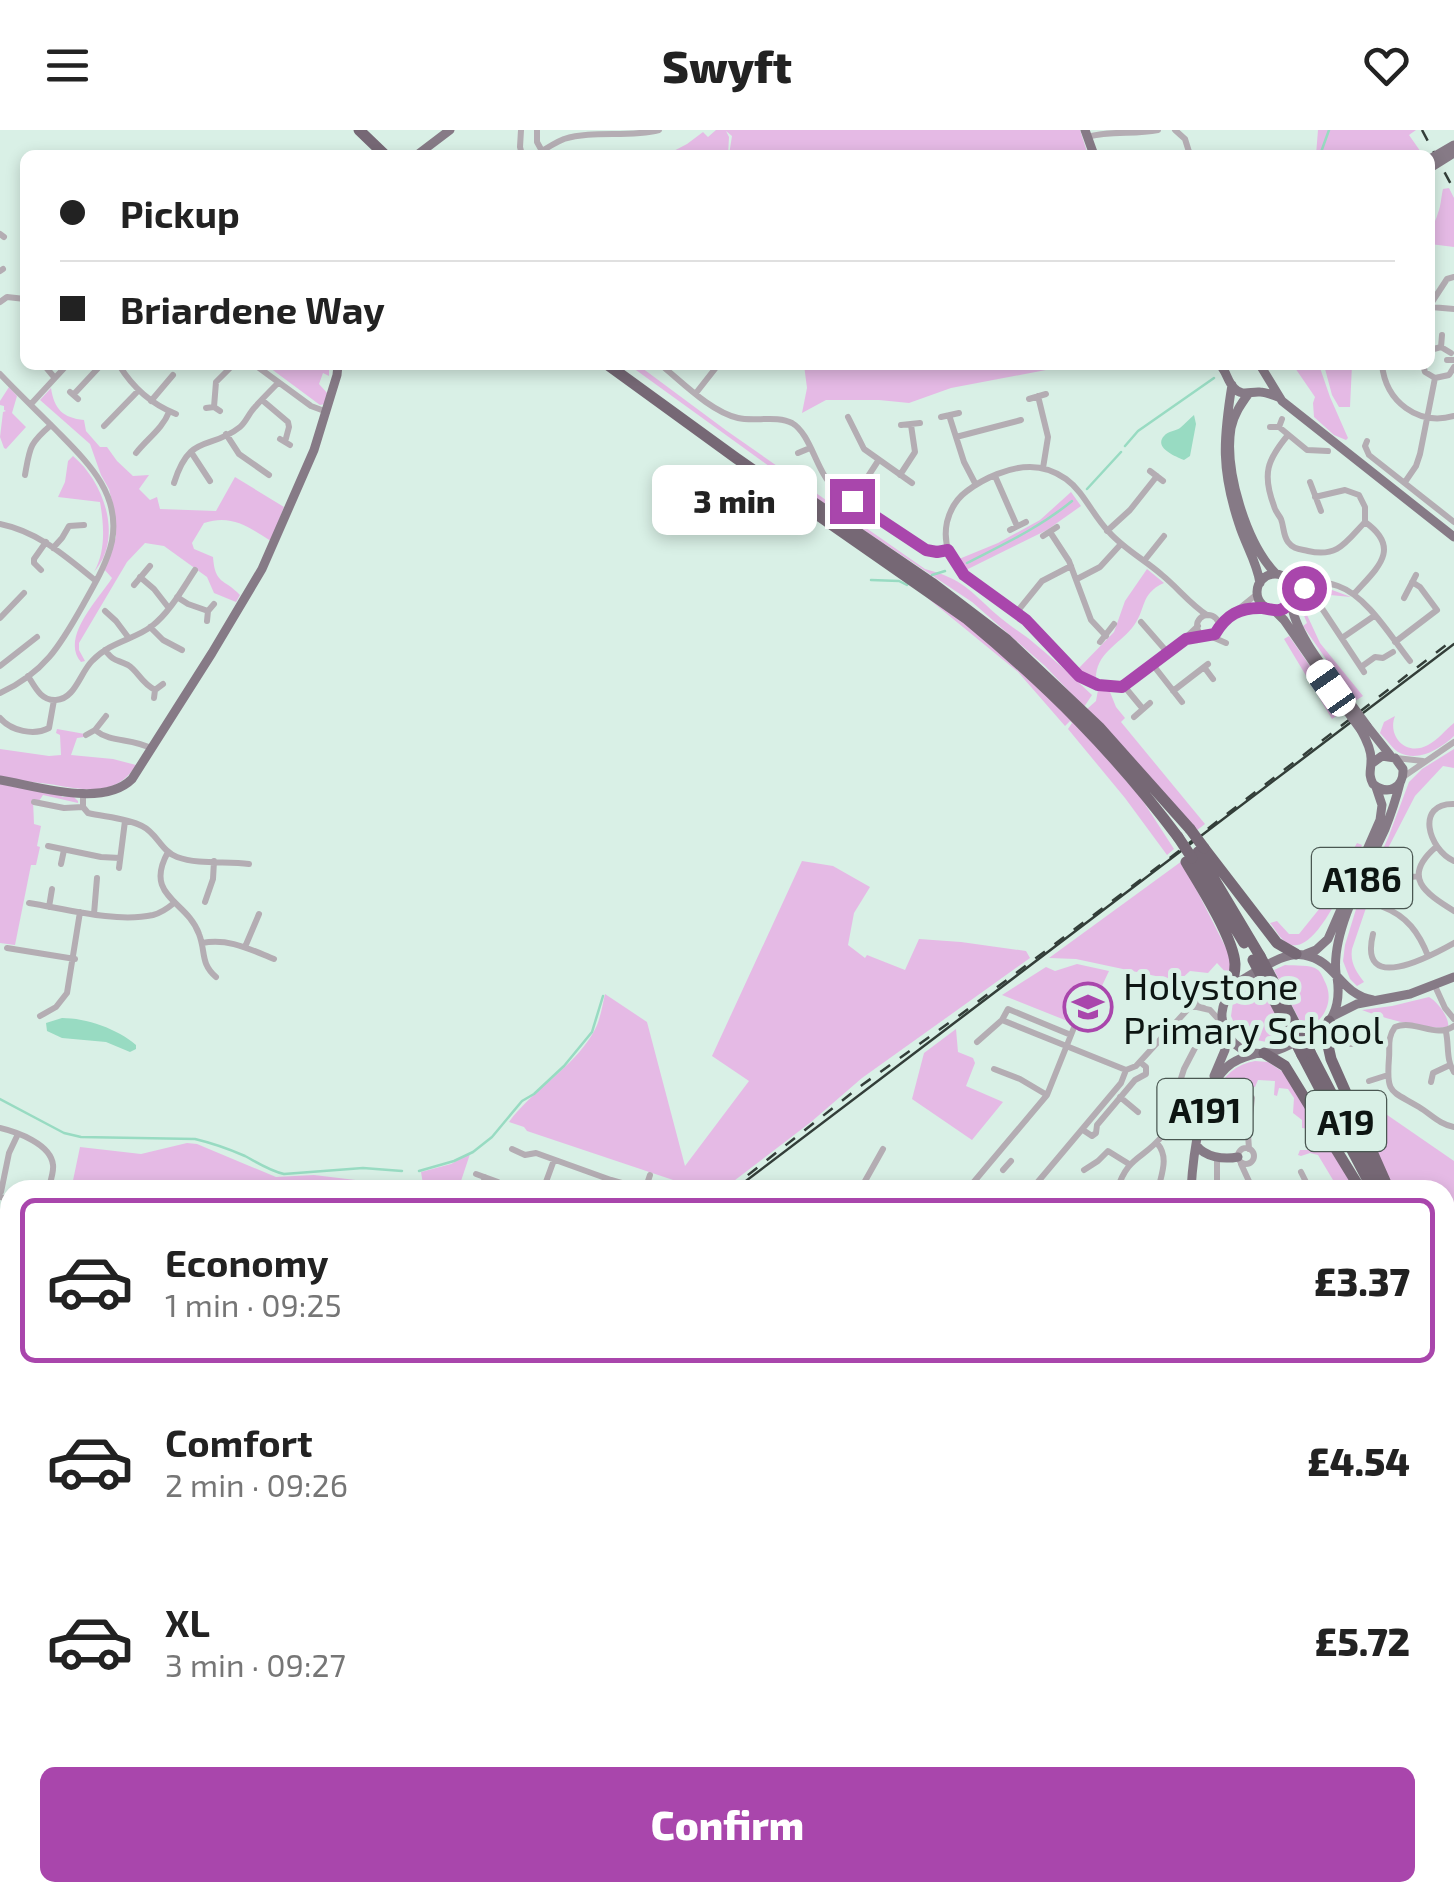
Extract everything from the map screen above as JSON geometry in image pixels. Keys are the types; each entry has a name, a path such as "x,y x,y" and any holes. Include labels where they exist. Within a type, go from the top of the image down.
{"highway":[{"path":"349,130 369,150"},
{"path":"359,130 379,150"},
{"name":"A19","path":"615,370 967,618 1046,686 1093,733 1181,835"},
{"name":"A19","path":"626,370 932,583 1007,640 1099,727 1154,791 1195,855 1256,958 1368,1180"},
{"path":"1195,855 1277,943 1300,954"},
{"path":"1195,855 1205,894 1232,950 1235,964 1230,991"},
{"path":"1331,1019 1327,1042 1331,1059 1382,1180"},
{"name":"A19","path":"1306,1053 1380,1180"},
{"path":"1261,1054 1285,1066 1355,1180"}],"main road":[{"path":"423,150 450,130"},
{"path":"0,780 104,794 131,780 262,570 314,450 339,370"},
{"name":"A186","path":"1262,370 1262,382 1238,409 1232,427 1233,471 1249,533 1259,554 1290,583 1294,618 1348,706"},
{"path":"1263,370 1278,397 1454,537"},
{"path":"1231,375 1237,391 1278,397"},
{"path":"1231,375 1225,464 1237,518 1256,566 1258,594"},
{"path":"1260,583 1279,575"},
{"name":"A186","path":"1258,594 1261,603 1282,616 1364,728 1402,766 1402,780 1386,827 1337,942 1336,976"},
{"path":"1270,609 1284,608 1292,599"},
{"name":"A186","path":"1300,954 1316,950 1328,939 1378,826 1382,808 1369,776 1371,764 1364,728"},
{"path":"1371,764 1380,757 1393,757"},
{"path":"1376,787 1389,790 1402,780"},
{"path":"1373,1000 1353,994 1320,960 1300,954 1282,958 1242,980 1230,991 1222,1009 1222,1022 1238,1048 1261,1054 1300,1040 1347,1008 1400,997 1454,977"},
{"path":"1331,1019 1338,999 1336,976"},
{"name":"A191","path":"1189,1180 1188,1162 1198,1114 1222,1060 1226,1034"},
{"name":"A191","path":"1191,1180 1201,1118 1220,1076 1232,1064 1261,1054"},
{"path":"1196,1144 1207,1154 1228,1158 1243,1154"}],"street":[{"path":"544,150 575,135 660,130"},
{"path":"1086,133 1158,130"},
{"path":"1435,297 1447,278 1454,276"},
{"path":"1440,347 1442,335"},
{"path":"1435,348 1440,347"},
{"path":"1425,370 1434,378 1449,375 1452,360 1440,347"},
{"path":"48,370 54,377"},
{"path":"31,404 62,370"},
{"path":"74,395 96,370"},
{"path":"126,370 138,390 173,413 135,453"},
{"path":"220,370 224,374"},
{"path":"213,408 214,387 228,370"},
{"path":"261,370 311,406 327,412"},
{"path":"667,370 732,417 791,423 799,429 828,482 926,550 948,550"},
{"path":"696,393 714,370"},
{"path":"1383,370 1387,386 1398,402 1412,412 1438,419 1454,416"},
{"path":"0,374 93,469 112,513 112,541 96,581 62,644 28,676 0,693"},
{"path":"151,401 174,374"},
{"path":"1391,488 1416,466 1434,378"},
{"path":"173,483 197,445 240,427 278,383"},
{"path":"107,421 138,390"},
{"path":"1038,397 1048,437 1042,469"},
{"path":"262,400 288,422 285,442"},
{"path":"1003,411 1007,424"},
{"path":"959,413 945,416 976,485"},
{"path":"848,417 857,426 864,449 912,482"},
{"path":"956,437 1021,420"},
{"path":"900,474 915,452 915,424 901,425"},
{"path":"1277,424 1307,450 1328,450"},
{"path":"26,475 34,439 51,426"},
{"path":"226,434 238,454 272,476"},
{"path":"1288,435 1274,452 1267,471 1274,507 1289,543 1295,548 1330,554 1366,522"},
{"path":"1367,441 1369,455 1454,522"},
{"path":"798,452 810,448"},
{"path":"191,452 211,482"},
{"path":"28,458 42,459"},
{"path":"852,501 878,461"},
{"path":"1191,603 1198,624 1206,636 1226,643 1217,620 1210,615 1191,603 1107,531 1070,482 1042,469 1020,468 995,476 962,494 951,511 946,531 948,550 967,578 1016,612 1082,678 1104,686 1124,686 1186,639 1198,624 1210,615 1240,610 1258,594"},
{"path":"995,476 1018,526"},
{"path":"1107,531 1130,510 1156,476"},
{"path":"1310,482 1321,512"},
{"path":"1316,497 1345,490 1359,495 1366,522 1384,543 1384,557 1354,594"},
{"path":"0,524 22,529 46,542 96,581"},
{"path":"53,548 69,526 84,526"},
{"path":"1050,532 1071,566 1091,620 1103,639 1114,624"},
{"path":"1144,561 1155,541 1164,536"},
{"path":"41,570 34,559 46,542"},
{"path":"1077,579 1100,567 1121,544"},
{"path":"134,585 150,566"},
{"path":"1016,612 1042,581 1071,566"},
{"path":"28,676 42,696 54,700 67,697 76,686 79,673 104,650 150,627 177,597 191,573"},
{"path":"1279,575 1341,587 1354,594 1410,661"},
{"path":"140,578 168,607"},
{"path":"1404,598 1414,578 1442,618"},
{"path":"1292,599 1304,588 1322,583"},
{"path":"0,618 20,603 24,593"},
{"path":"177,597 208,611"},
{"path":"207,620 214,604"},
{"path":"1322,607 1362,669 1376,657 1393,652"},
{"path":"1240,610 1270,609"},
{"path":"1395,642 1436,610"},
{"path":"110,612 128,637"},
{"path":"1186,639 1216,633 1228,615"},
{"path":"1342,638 1374,616"},
{"path":"1142,621 1168,653"},
{"path":"150,627 163,640 184,651"},
{"path":"0,666 27,642 38,638"},
{"path":"104,650 115,662 133,669 155,694 163,684"},
{"path":"1153,665 1182,702"},
{"path":"1173,691 1194,669 1206,666 1213,679"},
{"path":"1124,686 1143,709"},
{"path":"2,723 39,733 52,729 54,700"},
{"path":"1134,717 1150,703"},
{"path":"86,736 106,716"},
{"path":"95,730 108,738 152,748"},
{"path":"1402,780 1454,742"},
{"path":"1393,757 1424,761"},
{"path":"83,794 83,807 88,813 146,828 168,852 186,859 249,864"},
{"path":"40,801 64,808 83,807"},
{"path":"1454,804 1442,804 1432,812 1430,830 1442,854 1454,861"},
{"path":"48,846 120,863 124,821"},
{"path":"1436,846 1420,864 1419,876 1426,892 1452,909 1454,900"},
{"path":"61,864 64,850"},
{"path":"168,852 160,878 165,892 194,924 206,965 216,977"},
{"path":"205,902 214,861"},
{"path":"1419,876 1394,879 1383,907 1414,928 1428,956"},
{"path":"94,914 97,878"},
{"path":"49,906 52,889"},
{"path":"209,892 218,896"},
{"path":"29,903 94,914 152,915 174,903"},
{"path":"40,1016 65,997 75,959 80,912"},
{"path":"245,947 258,914"},
{"path":"254,925 264,929"},
{"path":"1375,938 1372,958 1382,968 1428,956 1454,942"},
{"path":"202,943 222,940 274,960"},
{"path":"44,954 46,944"},
{"path":"7,948 75,959"},
{"path":"196,967 206,965"},
{"path":"1179,984 1198,1003"},
{"path":"1435,986 1454,1023 1446,1032"},
{"path":"1002,1020 1132,1070 1182,1014 1198,1003 1230,991"},
{"path":"1182,1014 1204,1007 1222,1022"},
{"path":"975,1043 1002,1020 1008,1009 1071,1035"},
{"path":"1446,1032 1401,1024 1390,1033 1388,1075 1390,1087 1400,1098 1438,1122 1454,1127"},
{"path":"975,1180 1047,1096 1075,1025"},
{"path":"1430,1074 1452,1068 1446,1032"},
{"path":"1351,1044 1366,1040 1389,1043"},
{"path":"1120,1180 1129,1164 1156,1142 1167,1125 1186,1057 1196,1046"},
{"path":"1082,1130 1094,1135 1097,1125 1120,1097 1147,1073 1140,1062"},
{"path":"994,1069 1047,1096"},
{"path":"1040,1180 1121,1083 1126,1070"},
{"path":"1367,1082 1388,1075"},
{"path":"1120,1097 1138,1112"},
{"path":"1248,1180 1243,1154 1252,1098"},
{"path":"0,1128 40,1146 54,1166 50,1180"},
{"path":"5,1180 9,1153 18,1134"},
{"path":"1156,1142 1164,1151 1160,1180"},
{"path":"865,1180 882,1148"},
{"path":"512,1149 524,1155 535,1153 611,1180"},
{"path":"1084,1170 1108,1150 1129,1164"},
{"path":"1243,1154 1248,1164 1252,1162"},
{"path":"1243,1154 1254,1154 1247,1177"},
{"path":"996,1156 1007,1165"},
{"path":"548,1180 554,1160"},
{"path":"1217,1161 1218,1180"},
{"path":"1301,1172 1305,1180"},
{"path":"476,1174 493,1180"},
{"path":"648,1180 650,1175"}],"shaded area":[{"path":"716,130 1080,130 1086,150 730,150 732,136 726,131 728,150 676,150 703,132 708,137"},
{"path":"1318,130 1416,130 1409,135 1420,150 1316,150"},
{"path":"1449,188 1454,198 1454,247 1435,245 1435,220 1443,189"},
{"path":"273,370 329,370 329,376 323,373 319,384 328,394 325,404 320,405"},
{"path":"636,370 645,370 925,569 965,586 1092,695 1084,707 1045,666 972,602 784,477"},
{"path":"805,370 1046,370 951,388 909,403 826,400 802,413 807,388"},
{"path":"1296,370 1321,370 1346,440 1314,417 1315,397"},
{"path":"1325,370 1352,370 1350,407 1339,407"},
{"path":"9,387 17,396 12,413 26,427 6,449 0,437 6,411 0,401"},
{"path":"51,388 61,411 84,420 86,431 100,447 107,447 133,476 149,475 139,489 150,500 157,497 160,509 216,511 235,477 284,507 271,541 239,523 223,520 204,523 192,543 194,549 213,557 218,577 240,595 236,602 214,593 207,577 164,546 145,543 127,562 79,643 85,661 81,662 75,642 78,631 112,578 103,568 116,537 115,514 90,444 40,400"},
{"path":"1194,415 1190,456 1184,460 1167,451 1161,440"},
{"path":"73,456 94,480 109,527 103,558 94,572 103,538 100,502 58,497"},
{"path":"1071,492 1081,506 1047,530 966,570 959,559 1040,520"},
{"path":"1147,569 1164,583 1151,592 1132,628 1103,657 1096,680 1086,676 1078,669 1114,632 1125,601"},
{"path":"1324,587 1351,597 1309,593 1301,602 1320,643 1363,696 1355,701 1303,626 1307,623 1299,599 1305,593"},
{"path":"925,596 979,632 1075,721 1141,798 1174,849 1167,855 1068,729 1072,723 1065,726 1018,672"},
{"path":"1289,636 1342,712 1332,719 1284,639"},
{"path":"1098,690 1110,692 1125,718 1121,722 1205,824 1196,831 1087,709 1096,701"},
{"path":"1395,716 1396,737 1406,746 1428,745 1454,723 1454,736 1428,753 1406,755 1380,733 1384,722"},
{"path":"57,729 85,734 77,738 71,755 136,765 118,783 97,789 0,778 0,749 61,755"},
{"path":"1454,749 1454,768 1443,766 1415,796 1383,858 1352,949 1353,963 1364,982 1357,986 1343,961 1357,906 1409,782"},
{"path":"0,784 73,796 78,801 43,795 39,801 33,800 34,824 41,826 37,846 40,847 36,865 31,865 15,945 0,943"},
{"path":"1357,843 1362,845 1324,922 1303,943 1285,942 1270,923 1277,921 1289,934 1299,934 1320,908"},
{"path":"802,861 833,866 870,887 854,913 848,945 865,958 867,955 905,970 919,939 1026,951 1030,958 862,1078 735,1180 673,1180 509,1122 585,1046 597,1024 605,994 647,1022 685,1166 749,1081 712,1056"},
{"path":"1182,861 1227,950 1231,961 1229,976 1217,963 1208,973 1190,971 1179,981 1076,959 1049,958"},
{"path":"1077,964 1109,971 1080,1026 1002,995 1046,967 1055,971"},
{"path":"1285,965 1315,968 1326,984 1329,998 1325,1011 1305,1031 1274,970"},
{"path":"1257,980 1288,1037 1277,1044 1240,1037 1231,1016 1233,1002"},
{"path":"1429,997 1442,1010 1448,1027 1417,1025 1362,1010 1392,1006"},
{"path":"62,1018 111,1029 129,1039 136,1049 130,1052 106,1042 62,1038 47,1031 46,1023"},
{"path":"956,1029 958,1052 973,1058 975,1063 966,1086 1003,1102 972,1140 912,1099 924,1053"},
{"path":"1268,1062 1283,1072 1351,1180 1333,1180 1318,1155 1298,1155 1300,1150 1312,1150 1312,1135 1293,1113 1294,1098 1288,1089 1279,1088 1277,1096 1274,1095 1275,1081 1258,1080 1255,1087 1250,1087 1248,1103 1223,1093 1200,1144 1215,1092 1242,1065"},
{"path":"1349,1095 1380,1110 1454,1161 1454,1180 1388,1180"},
{"path":"197,1144 276,1177 314,1175 356,1180 73,1180 80,1147 141,1154"},
{"path":"470,1154 461,1180 422,1180 421,1172"}],"waterway":[{"path":"1322,150 1329,130"},
{"path":"1125,446 1138,431 1214,378"},
{"path":"1087,489 1121,452"},
{"path":"967,563 1034,527 1072,501"},
{"path":"932,575 945,571"},
{"path":"871,580 907,585"},
{"path":"419,1171 454,1161 492,1137 522,1101 564,1066 592,1032 603,996"},
{"path":"0,1099 64,1133 81,1137 195,1139 284,1174 363,1168 402,1171"}],"tram line":[{"path":"747,1180 1454,644"}],"railway":[{"path":"1422,130 1433,150"},
{"path":"1435,154 1454,190"},
{"path":"742,1180 1454,639"}],"place":[{"name":"Holystone Primary School","path":"1088,1007"}],"route":[{"path":"852,501 926,550 948,550 967,578 1026,620 1079,676 1098,685 1122,687 1186,639 1215,634 1228,615 1240,610 1281,609 1304,588"}]}
